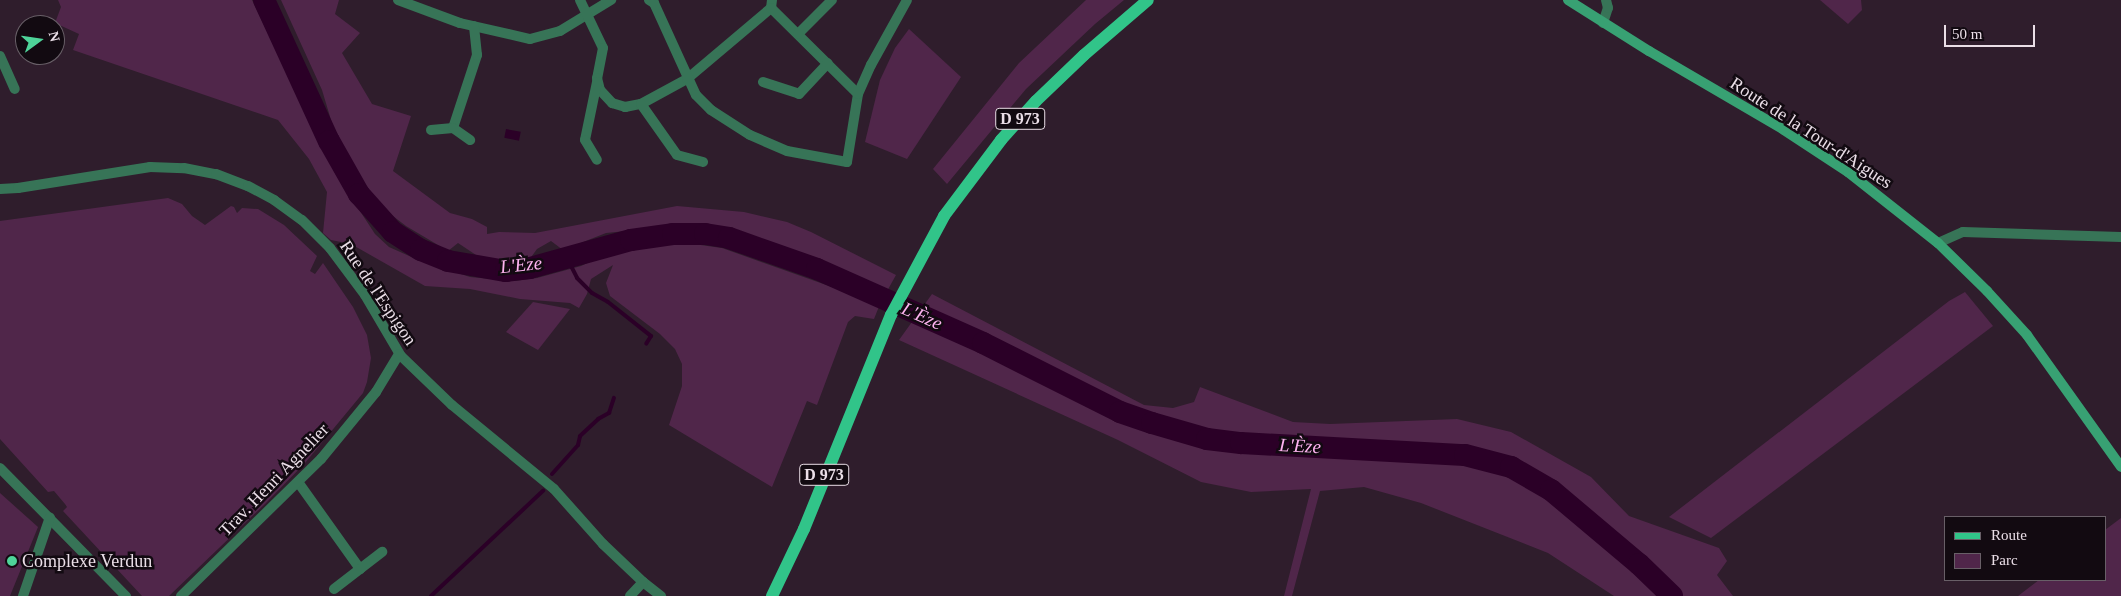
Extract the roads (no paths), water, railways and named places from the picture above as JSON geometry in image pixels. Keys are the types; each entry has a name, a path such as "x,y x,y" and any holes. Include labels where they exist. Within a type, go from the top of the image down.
{"main road":[{"name":"D 973","path":"772,596 804,529 875,352 918,262 944,216 1001,140 1084,54 1148,0"},
{"name":"Route de la Tour-d'Aigues","path":"1568,0 1603,23 1784,130 1848,172 1938,243 1987,291 2027,335 2121,468"}],"street":[{"path":"398,0 460,23 530,38 560,31 610,0"},
{"path":"580,0 603,48 585,140 597,160"},
{"path":"649,0 654,3 687,79 696,95 711,110 750,134 787,151 847,162 858,94 907,0"},
{"path":"798,34 832,0"},
{"path":"1603,23 1608,8 1606,0"},
{"path":"597,78 600,90 612,103 625,107 641,104 687,79 772,4 798,34 858,94"},
{"path":"453,128 477,54 474,26"},
{"path":"0,56 15,89"},
{"path":"763,82 799,94 828,63"},
{"path":"641,104 677,155 703,162"},
{"path":"431,130 453,128 470,140"},
{"name":"Rue de l'Espigon","path":"0,189 18,188 150,167 184,168 216,174 248,186 274,200 302,220 330,248 365,295 399,354 452,405 554,489 604,544 643,582 661,596"},
{"path":"1938,243 1963,232 2121,236"},
{"name":"Trav. Henri Agnelier","path":"181,596 321,459 376,392 399,354"},
{"path":"0,468 126,596"},
{"path":"298,482 360,569"},
{"path":"23,596 50,517"},
{"path":"334,590 382,552"},
{"path":"630,596 643,582"}],"waterway":[{"name":"L'Èze","path":"264,0 329,141 359,194 393,232 421,250 448,261 506,271 530,268 631,240 673,234 705,234 729,238 817,269 983,343 1120,412 1152,423 1207,439 1241,443 1465,455 1511,467 1551,490 1639,564 1672,596"},
{"path":"567,258 577,278 592,293 608,302 651,336 646,344"},
{"path":"552,474 578,445 580,436 598,419 609,413 614,398"},
{"path":"431,596 543,491"}],"place":[{"name":"Complexe Verdun","path":"12,561"}]}
